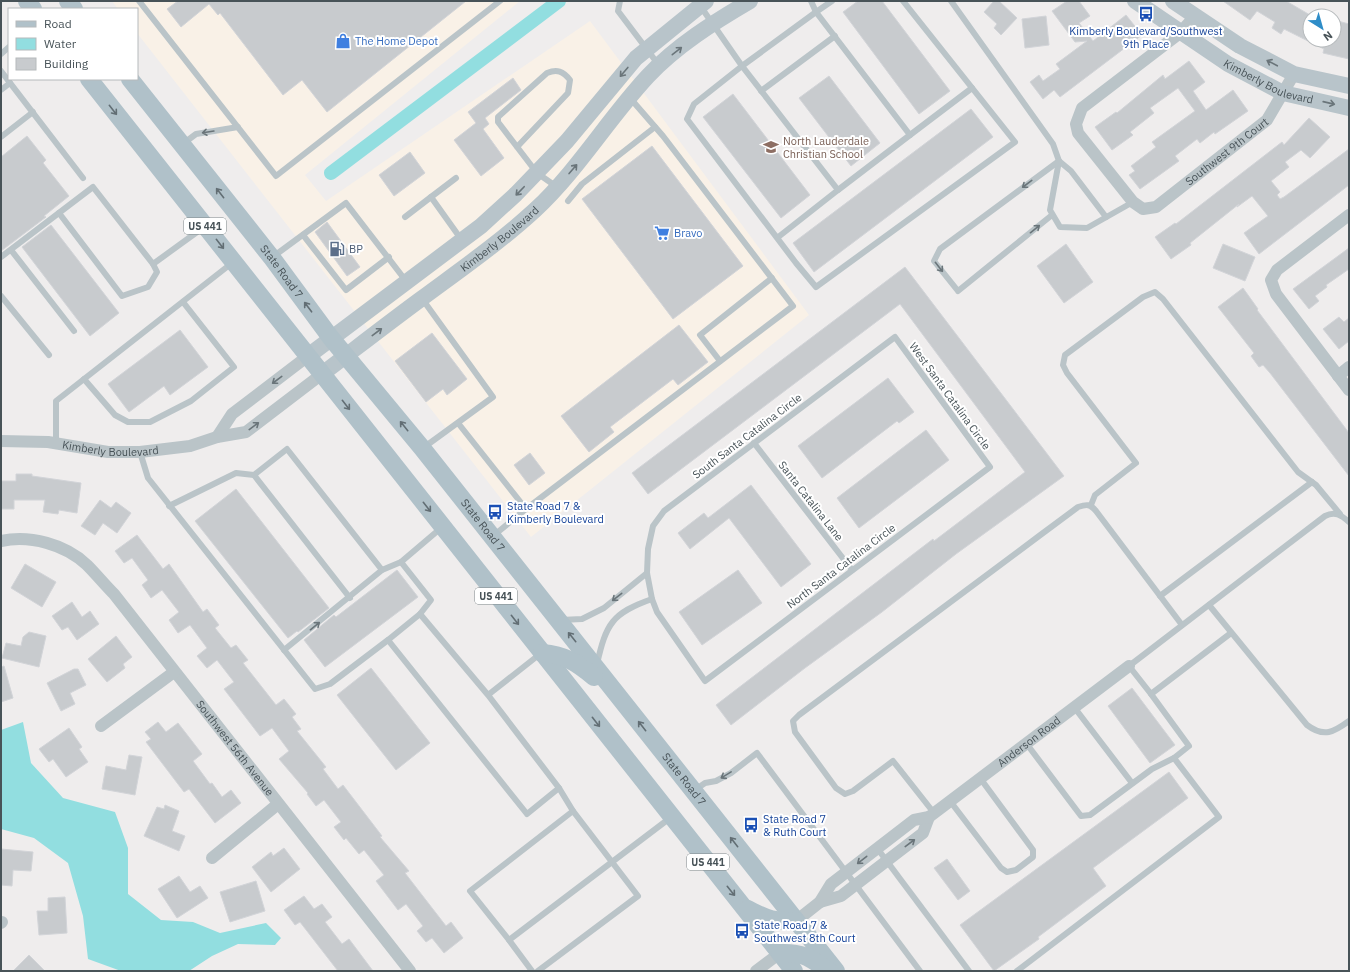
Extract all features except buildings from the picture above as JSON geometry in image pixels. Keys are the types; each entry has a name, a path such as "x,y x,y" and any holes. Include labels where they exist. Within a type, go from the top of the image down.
{"main road":[{"name":"US 441","path":"90,80 794,971"},
{"name":"State Road 7","path":"131,80 272,258 331,338 422,448 836,971"},
{"path":"542,654 556,654 576,662 623,702"},
{"path":"744,907 766,919 781,922 796,921"},
{"path":"780,953 794,952 807,955 830,971"}],"street":[{"name":"Kimberly Boulevard","path":"1,442 56,443 108,452 140,452 190,446 217,437 246,432 422,298 476,260 535,210 557,188 630,98 659,65 701,32 750,1"},
{"name":"Kimberly Boulevard","path":"1135,1 1180,33 1228,64 1283,92 1349,108"},
{"name":"Kimberly Boulevard","path":"1173,1 1240,46 1294,74 1349,86"},
{"name":"Kimberly Boulevard","path":"217,437 232,414 481,226 511,199 567,141 636,58 701,2"},
{"path":"1133,202 1078,133 1076,124 1082,108 1180,33 1195,16"},
{"name":"Southwest 9th Court","path":"1133,202 1143,209 1156,207 1267,120 1294,74"},
{"path":"1349,215 1277,270 1271,280 1276,294 1349,390"},
{"path":"1338,376 1349,367"},
{"name":"Southwest 56th Avenue","path":"1,541 14,538 46,543 64,548 86,564 114,594 410,971"},
{"name":"Anderson Road","path":"796,921 820,902 831,884 877,848 914,820 932,815 1129,666"},
{"path":"101,726 174,672"},
{"path":"212,858 278,804"},
{"name":"Anderson Road","path":"820,902 841,896 924,833 932,815"},
{"path":"756,971 780,953"}],"lane":[{"path":"139,1 276,176 500,1"},
{"path":"620,1 618,11 659,65"},
{"path":"811,1 816,12 910,135"},
{"path":"832,1 742,66 694,104 687,119 816,288 1015,142 903,1"},
{"path":"951,1 1053,144 1059,161 1050,210 1060,227 1087,228 1133,202"},
{"path":"701,2 714,25 742,66 838,190"},
{"path":"761,91 835,36"},
{"path":"517,147 568,93 570,80 561,71 554,70 547,73 498,116 498,122 517,147 537,173 557,188"},
{"path":"1,72 83,178"},
{"path":"1,90 10,83"},
{"path":"777,238 972,88"},
{"path":"492,536 793,306 655,127 630,98"},
{"path":"1,137 33,112"},
{"path":"568,201 582,184 655,127"},
{"path":"182,145 196,134 238,128"},
{"path":"1052,215 958,291 934,261 940,249 1059,161"},
{"path":"1059,161 1071,171 1106,217"},
{"path":"405,217 456,178"},
{"path":"1,257 93,187 153,264 157,272 148,287 122,296 59,213"},
{"path":"430,198 462,240"},
{"path":"272,258 346,203 407,282"},
{"path":"153,264 205,226"},
{"path":"303,234 346,290 389,257"},
{"path":"11,250 74,331"},
{"path":"56,443 56,401 234,262"},
{"path":"720,361 700,335 772,278"},
{"path":"1091,505 1095,495 1136,463 1067,373 1063,365 1065,356 1143,297 1155,292 1163,299 1298,472 1312,482 1349,522"},
{"path":"1,296 48,355"},
{"path":"422,298 493,397 422,448"},
{"path":"84,379 115,415 128,422 150,422 191,401 234,367 183,302"},
{"name":"South Santa Catalina Circle","path":"705,681 656,612 647,573 648,549 653,526 664,511 895,337"},
{"name":"West Santa Catalina Circle","path":"895,337 990,467"},
{"path":"458,423 526,509"},
{"name":"Santa Catalina Lane","path":"754,443 852,570"},
{"path":"170,506 236,473 254,475 287,449 382,570"},
{"path":"140,452 148,478 315,689 330,684 388,640 420,614 431,600 401,562"},
{"name":"North Santa Catalina Circle","path":"705,681 990,467"},
{"path":"254,475 350,598"},
{"path":"1160,596 1312,482"},
{"path":"932,815 893,761 853,791 845,794 836,788 795,732 793,721 1078,507 1085,504 1091,505 1182,625"},
{"path":"1026,744 1082,816 1090,815 1152,769 1174,758 1189,746 1129,666 1325,516 1331,513 1340,514"},
{"path":"284,650 350,598 382,570 401,562 443,527"},
{"path":"558,620 582,619 604,608 647,573"},
{"path":"596,668 602,642 608,627 619,615 633,606 652,599"},
{"path":"1209,604 1302,720 1313,730 1318,732 1331,732 1349,720"},
{"path":"420,614 488,695 559,788 573,811 638,896 538,971"},
{"path":"1151,694 1231,633"},
{"path":"388,640 526,814 559,788"},
{"path":"488,695 542,654"},
{"path":"1074,707 1132,783"},
{"path":"694,791 705,783 716,781 731,773 757,754 920,971"},
{"path":"1017,971 1219,817 1174,758"},
{"path":"950,801 1001,868 1007,872 1016,870 1033,857 1034,850 980,778"},
{"path":"532,971 470,891 573,811"},
{"path":"509,940 672,817"},
{"path":"877,848 969,971"}],"shaded area":[{"path":"112,1 520,1 305,175 326,201 590,21 809,315 531,537 138,34 138,8 117,8"}],"water":[{"path":"23,722 31,763 63,798 115,812 128,848 128,894 161,920 193,922 220,933 266,923 281,938 275,945 238,944 212,956 189,971 121,971 88,959 83,916 68,863 34,838 1,829 1,730"}],"waterway":[{"path":"331,173 559,1"}],"place":[{"name":"Kimberly Boulevard/Southwest 9th Place","path":"1146,14"},
{"name":"The Home Depot","path":"343,41"},
{"name":"North Lauderdale Christian School","path":"771,147"},
{"name":"Bravo","path":"662,233"},
{"name":"BP","path":"337,249"},
{"name":"State Road 7 & Kimberly Boulevard","path":"495,512"},
{"name":"State Road 7 & Ruth Court","path":"751,825"},
{"name":"State Road 7 & Southwest 8th Court","path":"742,931"}]}
